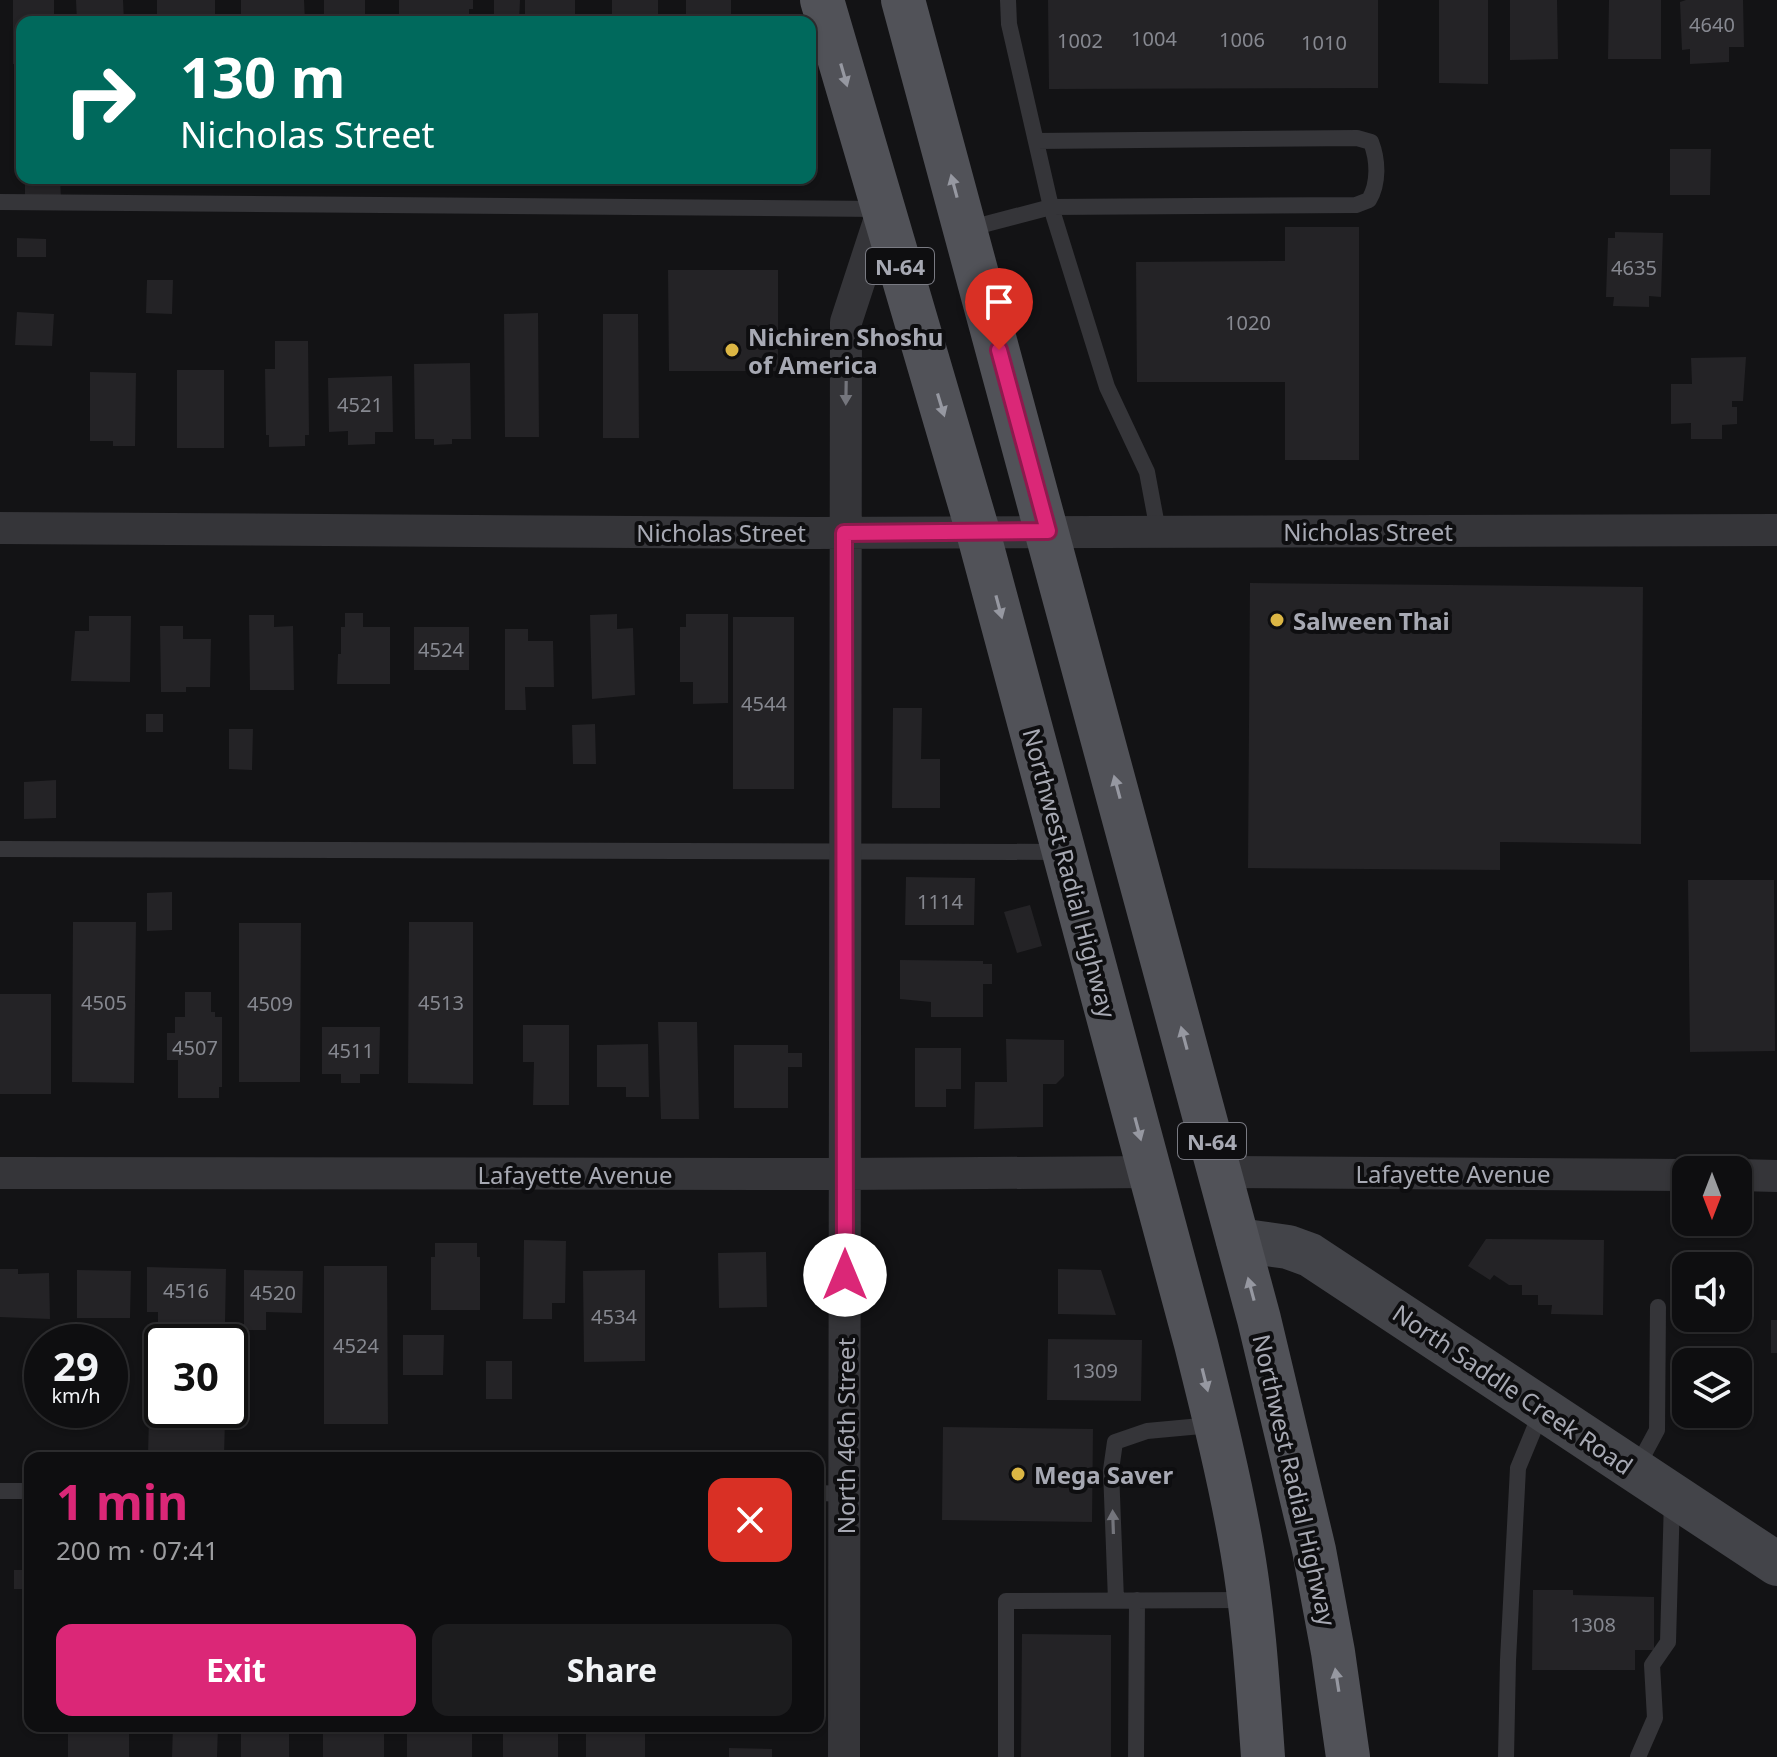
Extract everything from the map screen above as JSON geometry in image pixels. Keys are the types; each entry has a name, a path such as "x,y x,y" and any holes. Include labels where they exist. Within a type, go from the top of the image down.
{"main road":[{"name":"Northwest Radial Highway","path":"822,0 978,532 1216,1424 1242,1550 1256,1654 1263,1757"},
{"name":"Northwest Radial Highway","path":"903,0 1220,1172 1292,1450 1333,1652 1348,1757"},
{"name":"North Saddle Creek Road","path":"1238,1240 1288,1247 1310,1255 1777,1564"}],"street":[{"name":"North 46th Street","path":"844,1757 832,1493 844,1174 846,322 883,209"},
{"name":"Nicholas Street","path":"0,528 844,533 1777,530"},
{"name":"Lafayette Avenue","path":"0,1173 1150,1172"},
{"name":"Lafayette Avenue","path":"1220,1172 1672,1175"},
{"path":"1752,1175 1777,1176"}],"lane":[{"path":"1008,0 1009,24 1051,207 1107,387 1147,472 1158,531"},
{"path":"966,230 1051,207 1356,205 1369,200 1376,189 1375,154 1371,142 1357,138 1036,141"},
{"path":"0,202 883,209"},
{"path":"0,849 1064,852"},
{"path":"1636,1470 1657,1430 1658,1307"},
{"path":"1506,1757 1518,1468 1542,1409"},
{"path":"1116,1600 1111,1470 1115,1442 1147,1431 1216,1424"},
{"path":"0,1491 24,1491"},
{"path":"1638,1757 1655,1718 1652,1665 1668,1642 1672,1495"},
{"path":"1136,1757 1137,1600"},
{"path":"1006,1757 1006,1601 1249,1600"}],"building":[{"path":"13,0 54,0 54,16 16,16 16,64 13,64"},
{"path":"76,0 123,0 124,16 77,16"},
{"path":"157,0 215,0 215,16 157,16"},
{"path":"241,0 304,0 305,16 241,16"},
{"path":"324,0 365,0 365,16 324,16"},
{"path":"399,0 473,0 469,16 399,16"},
{"path":"494,0 520,0 519,16 494,16"},
{"path":"525,0 575,0 575,16 525,16"},
{"path":"612,0 658,0 658,16 612,16"},
{"path":"686,0 731,0 731,16 686,16"},
{"path":"1048,0 1378,0 1378,88 1049,89"},
{"path":"1439,0 1488,0 1488,84 1439,83"},
{"path":"1510,0 1557,0 1558,59 1510,60"},
{"path":"1609,0 1661,0 1661,59 1608,59"},
{"path":"1743,0 1744,47 1729,47 1729,62 1690,64 1690,49 1682,50 1680,2"},
{"path":"1670,149 1711,149 1710,195 1670,195"},
{"path":"25,184 60,184 61,199 25,201"},
{"path":"1285,227 1359,227 1359,460 1285,460 1285,382 1137,382 1136,262 1285,261"},
{"path":"1615,232 1663,233 1661,297 1649,296 1649,307 1613,306 1614,297 1606,297 1608,238 1615,238"},
{"path":"17,238 46,239 46,257 17,257"},
{"path":"668,270 778,270 778,371 669,371"},
{"path":"147,280 173,280 172,314 146,313"},
{"path":"17,312 54,314 52,346 15,345"},
{"path":"538,313 539,437 505,437 504,314"},
{"path":"603,314 638,314 639,438 603,438"},
{"path":"275,341 308,341 309,435 305,435 305,446 269,447 265,369 275,369"},
{"path":"1746,357 1743,401 1732,401 1732,407 1737,407 1737,424 1722,425 1722,439 1691,439 1691,423 1671,424 1671,384 1692,384 1691,358"},
{"path":"470,363 471,439 452,439 452,444 434,445 434,439 415,439 414,364"},
{"path":"177,370 224,370 224,448 177,448"},
{"path":"90,372 136,373 135,446 113,446 113,441 90,441"},
{"path":"392,376 393,432 375,432 375,444 348,445 348,431 329,432 328,378"},
{"path":"1250,583 1643,587 1641,844 1500,842 1500,870 1248,868"},
{"path":"345,613 363,613 363,627 390,627 390,684 337,684 341,627 345,627"},
{"path":"617,614 617,629 633,628 635,695 592,699 590,615"},
{"path":"686,614 728,614 728,703 693,704 693,682 680,682 680,627 686,627"},
{"path":"249,615 274,615 274,627 293,626 294,690 250,690"},
{"path":"89,616 131,616 130,682 71,681 75,631 89,631"},
{"path":"733,617 794,617 794,789 733,789"},
{"path":"160,626 183,626 183,639 211,639 210,687 186,687 186,692 161,692"},
{"path":"414,627 469,627 469,670 414,670"},
{"path":"505,629 528,629 528,641 553,641 554,687 525,687 526,710 505,710"},
{"path":"893,708 922,708 921,759 940,759 940,808 892,808"},
{"path":"146,714 163,714 163,732 146,732"},
{"path":"595,724 596,764 573,764 572,725"},
{"path":"229,729 253,729 252,770 229,769"},
{"path":"56,780 56,818 24,819 24,782"},
{"path":"906,877 975,878 974,925 905,925"},
{"path":"1688,880 1774,880 1775,1051 1690,1052"},
{"path":"172,892 172,930 147,931 147,893"},
{"path":"1030,905 1042,946 1017,953 1004,912"},
{"path":"73,922 136,922 134,1083 72,1082"},
{"path":"409,922 473,922 473,1084 408,1083"},
{"path":"239,923 301,923 300,1082 239,1082"},
{"path":"900,960 983,961 983,964 992,964 992,984 983,984 983,1017 931,1017 931,1002 900,999"},
{"path":"185,992 211,992 211,1012 215,1012 215,1017 222,1017 222,1087 219,1087 219,1098 178,1098 178,1060 167,1060 167,1033 175,1033 175,1017 185,1017"},
{"path":"0,994 51,994 51,1094 0,1094"},
{"path":"658,1022 697,1022 699,1119 661,1119"},
{"path":"523,1025 569,1025 569,1105 533,1105 534,1062 523,1062"},
{"path":"322,1027 380,1027 379,1074 360,1074 360,1083 341,1083 341,1074 322,1074"},
{"path":"1006,1039 1064,1040 1064,1076 1056,1084 1043,1084 1043,1127 974,1129 975,1082 1007,1082"},
{"path":"648,1044 649,1097 626,1097 626,1087 597,1087 597,1045"},
{"path":"734,1045 788,1045 788,1053 802,1053 802,1067 788,1067 788,1108 734,1108"},
{"path":"915,1048 961,1048 961,1089 946,1089 946,1107 915,1107"},
{"path":"1486,1239 1604,1240 1603,1315 1551,1314 1552,1305 1538,1305 1538,1295 1522,1295 1522,1285 1509,1285 1494,1275 1490,1280 1468,1266"},
{"path":"524,1240 566,1241 565,1303 552,1303 552,1319 523,1319"},
{"path":"435,1243 477,1243 480,1310 431,1310 431,1257 435,1257"},
{"path":"766,1252 767,1307 719,1308 718,1253"},
{"path":"324,1266 387,1266 388,1424 324,1424"},
{"path":"147,1267 226,1269 225,1323 158,1324 158,1312 147,1312"},
{"path":"0,1269 18,1269 18,1274 49,1273 50,1319 0,1317"},
{"path":"1058,1269 1101,1270 1116,1315 1058,1314"},
{"path":"77,1270 131,1271 130,1318 77,1318"},
{"path":"244,1270 303,1271 302,1313 266,1312 266,1330 248,1330 248,1324 244,1324"},
{"path":"645,1270 645,1361 584,1362 583,1271"},
{"path":"1771,1320 1777,1320 1777,1353 1771,1353"},
{"path":"403,1335 444,1335 443,1375 403,1375"},
{"path":"1048,1339 1142,1340 1141,1401 1047,1400"},
{"path":"486,1361 512,1361 512,1399 486,1399"},
{"name":"Mega Saver","path":"943,1427 1093,1429 1092,1522 942,1520"},
{"path":"149,1428 225,1428 224,1452 148,1452"},
{"path":"14,1570 24,1570 24,1589 14,1589"},
{"path":"1533,1590 1573,1590 1573,1595 1654,1597 1654,1650 1635,1650 1635,1670 1532,1670"},
{"path":"1022,1634 1111,1635 1111,1757 1021,1757"},
{"path":"68,1732 129,1732 129,1757 68,1757"},
{"path":"173,1732 218,1732 217,1757 172,1757"},
{"path":"241,1732 289,1732 289,1757 241,1757"},
{"path":"323,1732 384,1732 384,1757 323,1757"},
{"path":"407,1732 472,1732 472,1757 407,1757"},
{"path":"503,1732 558,1732 558,1757 503,1757"},
{"path":"586,1732 645,1732 645,1757 586,1757"},
{"path":"729,1748 772,1749 772,1757 729,1757"}],"place":[{"name":"Nichiren Shoshu of America","path":"732,350"},
{"name":"Salween Thai","path":"1277,620"},
{"name":"Mega Saver","path":"1018,1474"}],"route":[{"path":"845,1275 844,533 1048,531 999,350"}]}
